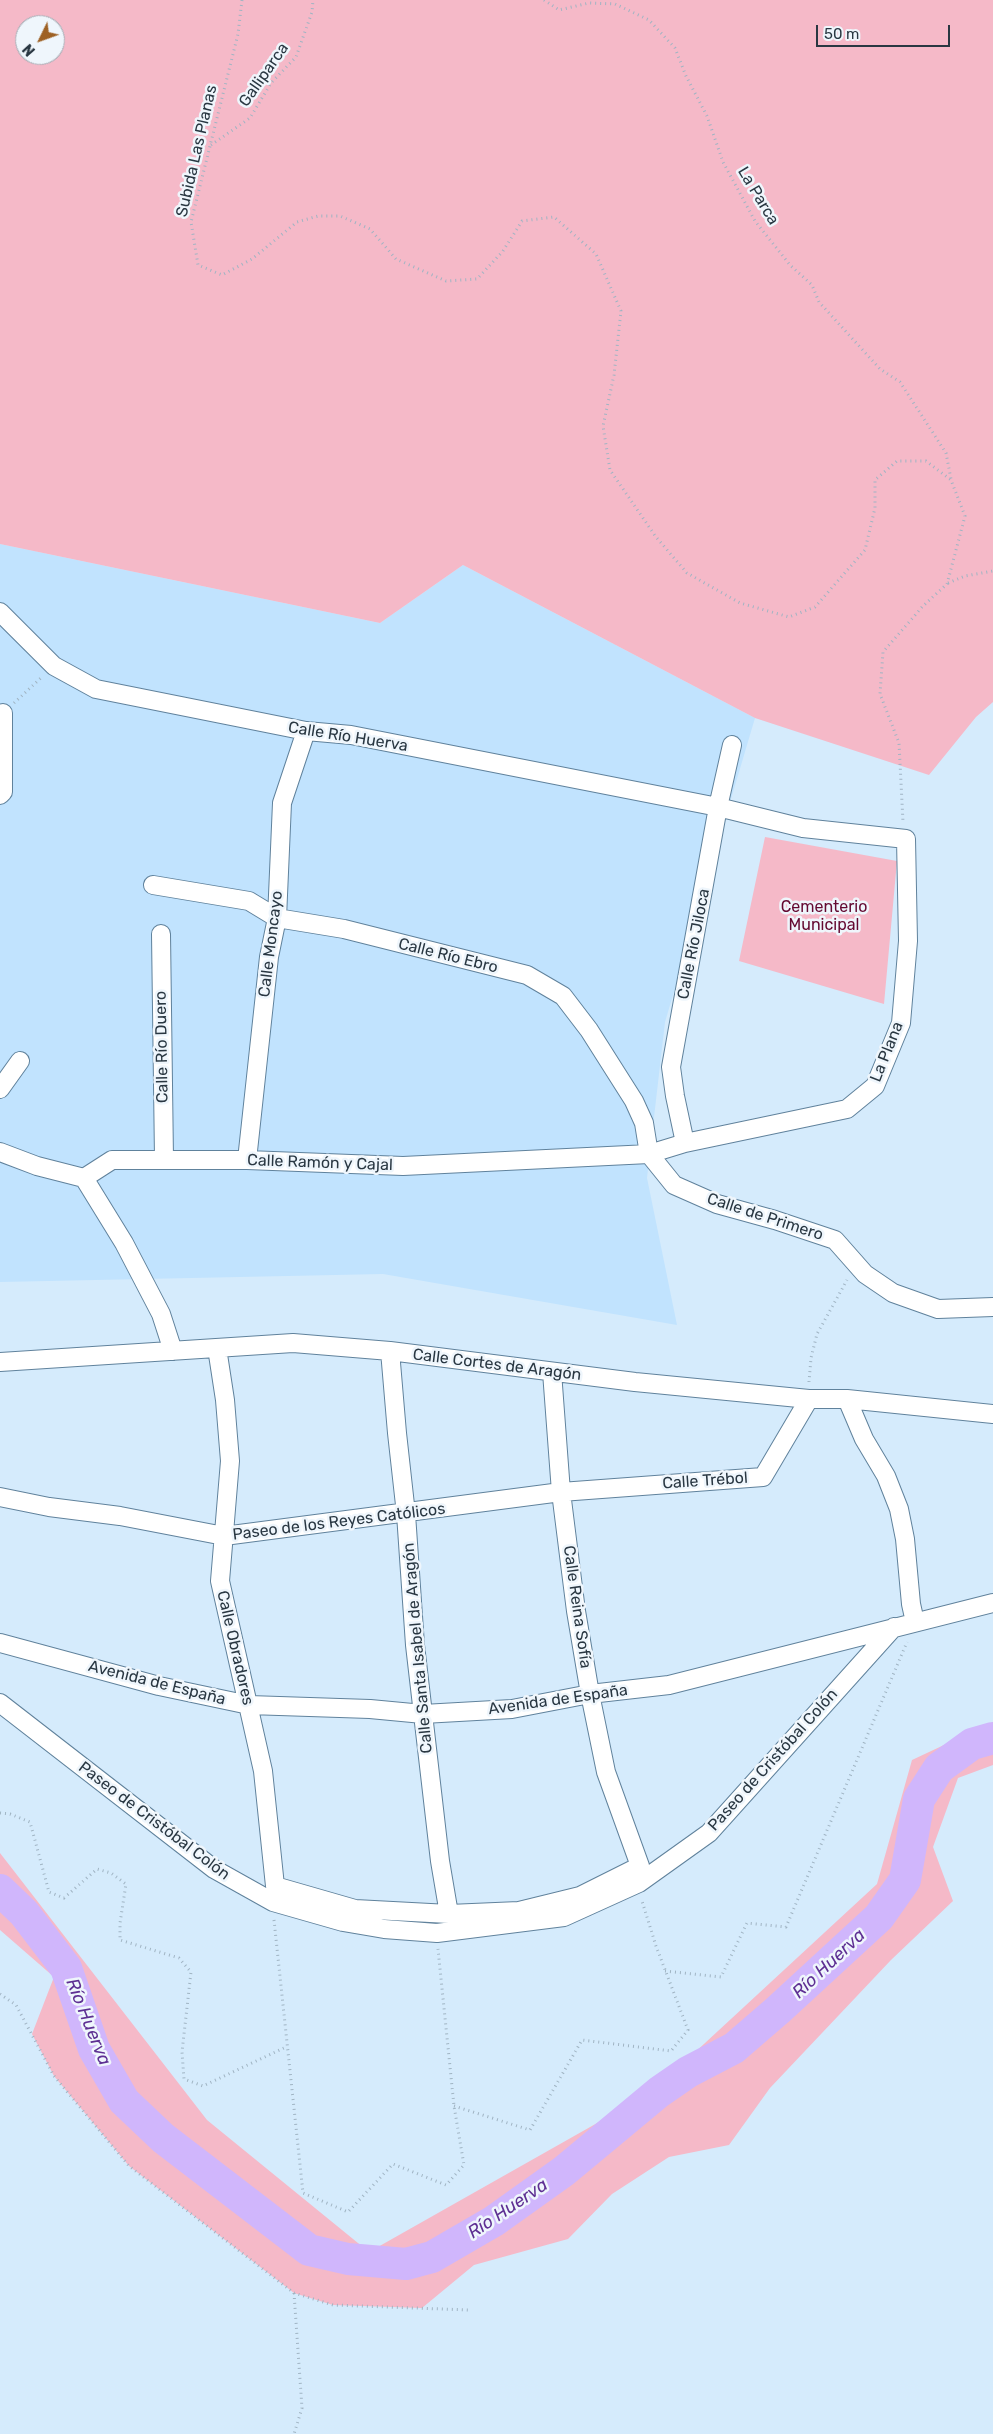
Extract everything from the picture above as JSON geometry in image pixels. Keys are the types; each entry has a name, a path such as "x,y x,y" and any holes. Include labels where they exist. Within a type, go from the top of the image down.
{"street":[{"name":"Calle Río Huerva","path":"1,613 54,666 96,689 306,731 351,735 718,807 803,828 906,839"},
{"path":"0,795 3,792 3,713"},
{"name":"Calle Moncayo","path":"246,1160 270,957 277,918 282,804 306,731"},
{"name":"Calle Río Jiloca","path":"685,1144 674,1096 671,1067 718,807 732,744"},
{"name":"La Plana","path":"649,1154 685,1144 847,1109 875,1086 901,1023 908,941 906,839"},
{"name":"Calle Río Ebro","path":"153,884 249,901 277,918 344,930 527,975 563,996 589,1030 634,1101 644,1123 649,1154"},
{"name":"Calle Río Duero","path":"161,934 164,1159"},
{"path":"0,1089 20,1061"},
{"path":"0,1152 37,1166 84,1178 133,1258 161,1314 173,1351"},
{"name":"Calle Ramón y Cajal","path":"84,1178 112,1160 246,1160 403,1166 649,1154"},
{"name":"Calle de Primero","path":"649,1154 674,1185 717,1204 834,1240 856,1264 878,1284 892,1293 925,1306 952,1310 993,1307"},
{"name":"Calle Cortes de Aragón","path":"0,1362 293,1343 390,1351 552,1372 809,1399 846,1398 993,1414"},
{"name":"Calle Obradores","path":"217,1348 225,1400 230,1461 220,1581 263,1771 274,1894"},
{"name":"Calle Santa Isabel de Aragón","path":"390,1351 396,1433 406,1514 415,1645 440,1861 449,1914"},
{"name":"Calle Reina Sofía","path":"552,1372 555,1436 561,1492 576,1611 590,1694 606,1772 640,1866"},
{"path":"846,1398 864,1439 886,1476 899,1509 905,1539 911,1604 915,1622"},
{"name":"Calle Trébol","path":"561,1492 763,1477 809,1399"},
{"name":"Paseo de los Reyes Católicos","path":"0,1497 49,1507 120,1516 224,1536 318,1523 406,1514 561,1492"},
{"name":"Avenida de España","path":"0,1643 159,1686 249,1705 370,1709 423,1714 512,1710 590,1694 669,1685 993,1603"},
{"name":"Paseo de Cristóbal Colón","path":"0,1703 214,1869 343,1922 384,1929 437,1933 564,1917 639,1883 709,1833 894,1627"},
{"name":"Paseo de Cristóbal Colón","path":"274,1894 355,1909 449,1914 520,1911 580,1896 640,1866"}],"path":[{"name":"Subida Las Planas","path":"242,0 238,34 191,222 198,264 222,275 252,259 297,222 318,216 340,216 370,229 396,260 446,280 477,279 503,251 522,222 554,217 596,254 621,311 614,375 603,426 610,470 656,536 687,573 740,603 789,617 815,607 865,550 875,508 875,480 897,461 926,461 951,480"},
{"name":"Galliparca","path":"210,146 250,118 271,83 296,57 312,12 313,0"},
{"name":"La Parca","path":"544,0 559,10 588,2 615,4 649,20 675,48 686,76 707,116 723,162 755,221 790,265 812,285 819,302 880,370 900,382 946,453 951,480"},
{"path":"947,584 964,516 951,480"},
{"path":"906,839 902,818 900,743 880,694 883,652 923,606 947,584 965,576 993,571"},
{"path":"3,713 54,666"},
{"path":"809,1399 808,1377 813,1346 856,1264"},
{"path":"665,1971 721,1977 747,1923 786,1927 915,1622"},
{"path":"0,1814 10,1814 30,1822 49,1892 64,1898 97,1869 111,1873 126,1884 120,1923 120,1940 178,1958 191,1972 182,2052 184,2079 203,2086 286,2048"},
{"path":"454,2106 530,2130 582,2040 671,2051 688,2030 665,1971 641,1900 639,1883"},
{"path":"274,1894 286,2048 303,2193 348,2212 393,2164 446,2185 464,2165 454,2106 437,1933"},
{"path":"0,1994 16,2004 54,2076 129,2166 294,2292 333,2304 468,2310"},
{"path":"294,2292 302,2408 294,2434"}],"shaded area":[{"path":"0,544 380,623 463,565 755,718 665,1022 647,1178 677,1325 383,1274 0,1282"}],"green space":[{"path":"0,0 993,0 993,702 976,717 929,775 755,718 463,565 380,623 0,544"},
{"name":"Cementerio Municipal","path":"765,837 897,861 884,1004 739,961"},
{"path":"993,1722 993,1765 958,1778 933,1847 953,1901 891,1960 770,2088 729,2145 669,2157 612,2194 568,2239 474,2265 422,2308 333,2305 294,2293 129,2166 54,2076 32,2034 54,1977 0,1930 0,1853 207,2120 369,2252 652,2092 877,1884 912,1760"}],"waterway":[{"name":"Río Huerva","path":"0,1890 24,1913 66,1968 94,2049 124,2101 163,2138 309,2250 348,2259 406,2264 432,2257 494,2221 564,2171 659,2092 688,2072 734,2048 778,2010 879,1917 905,1880 919,1799 939,1768 972,1744 993,1738"}]}
